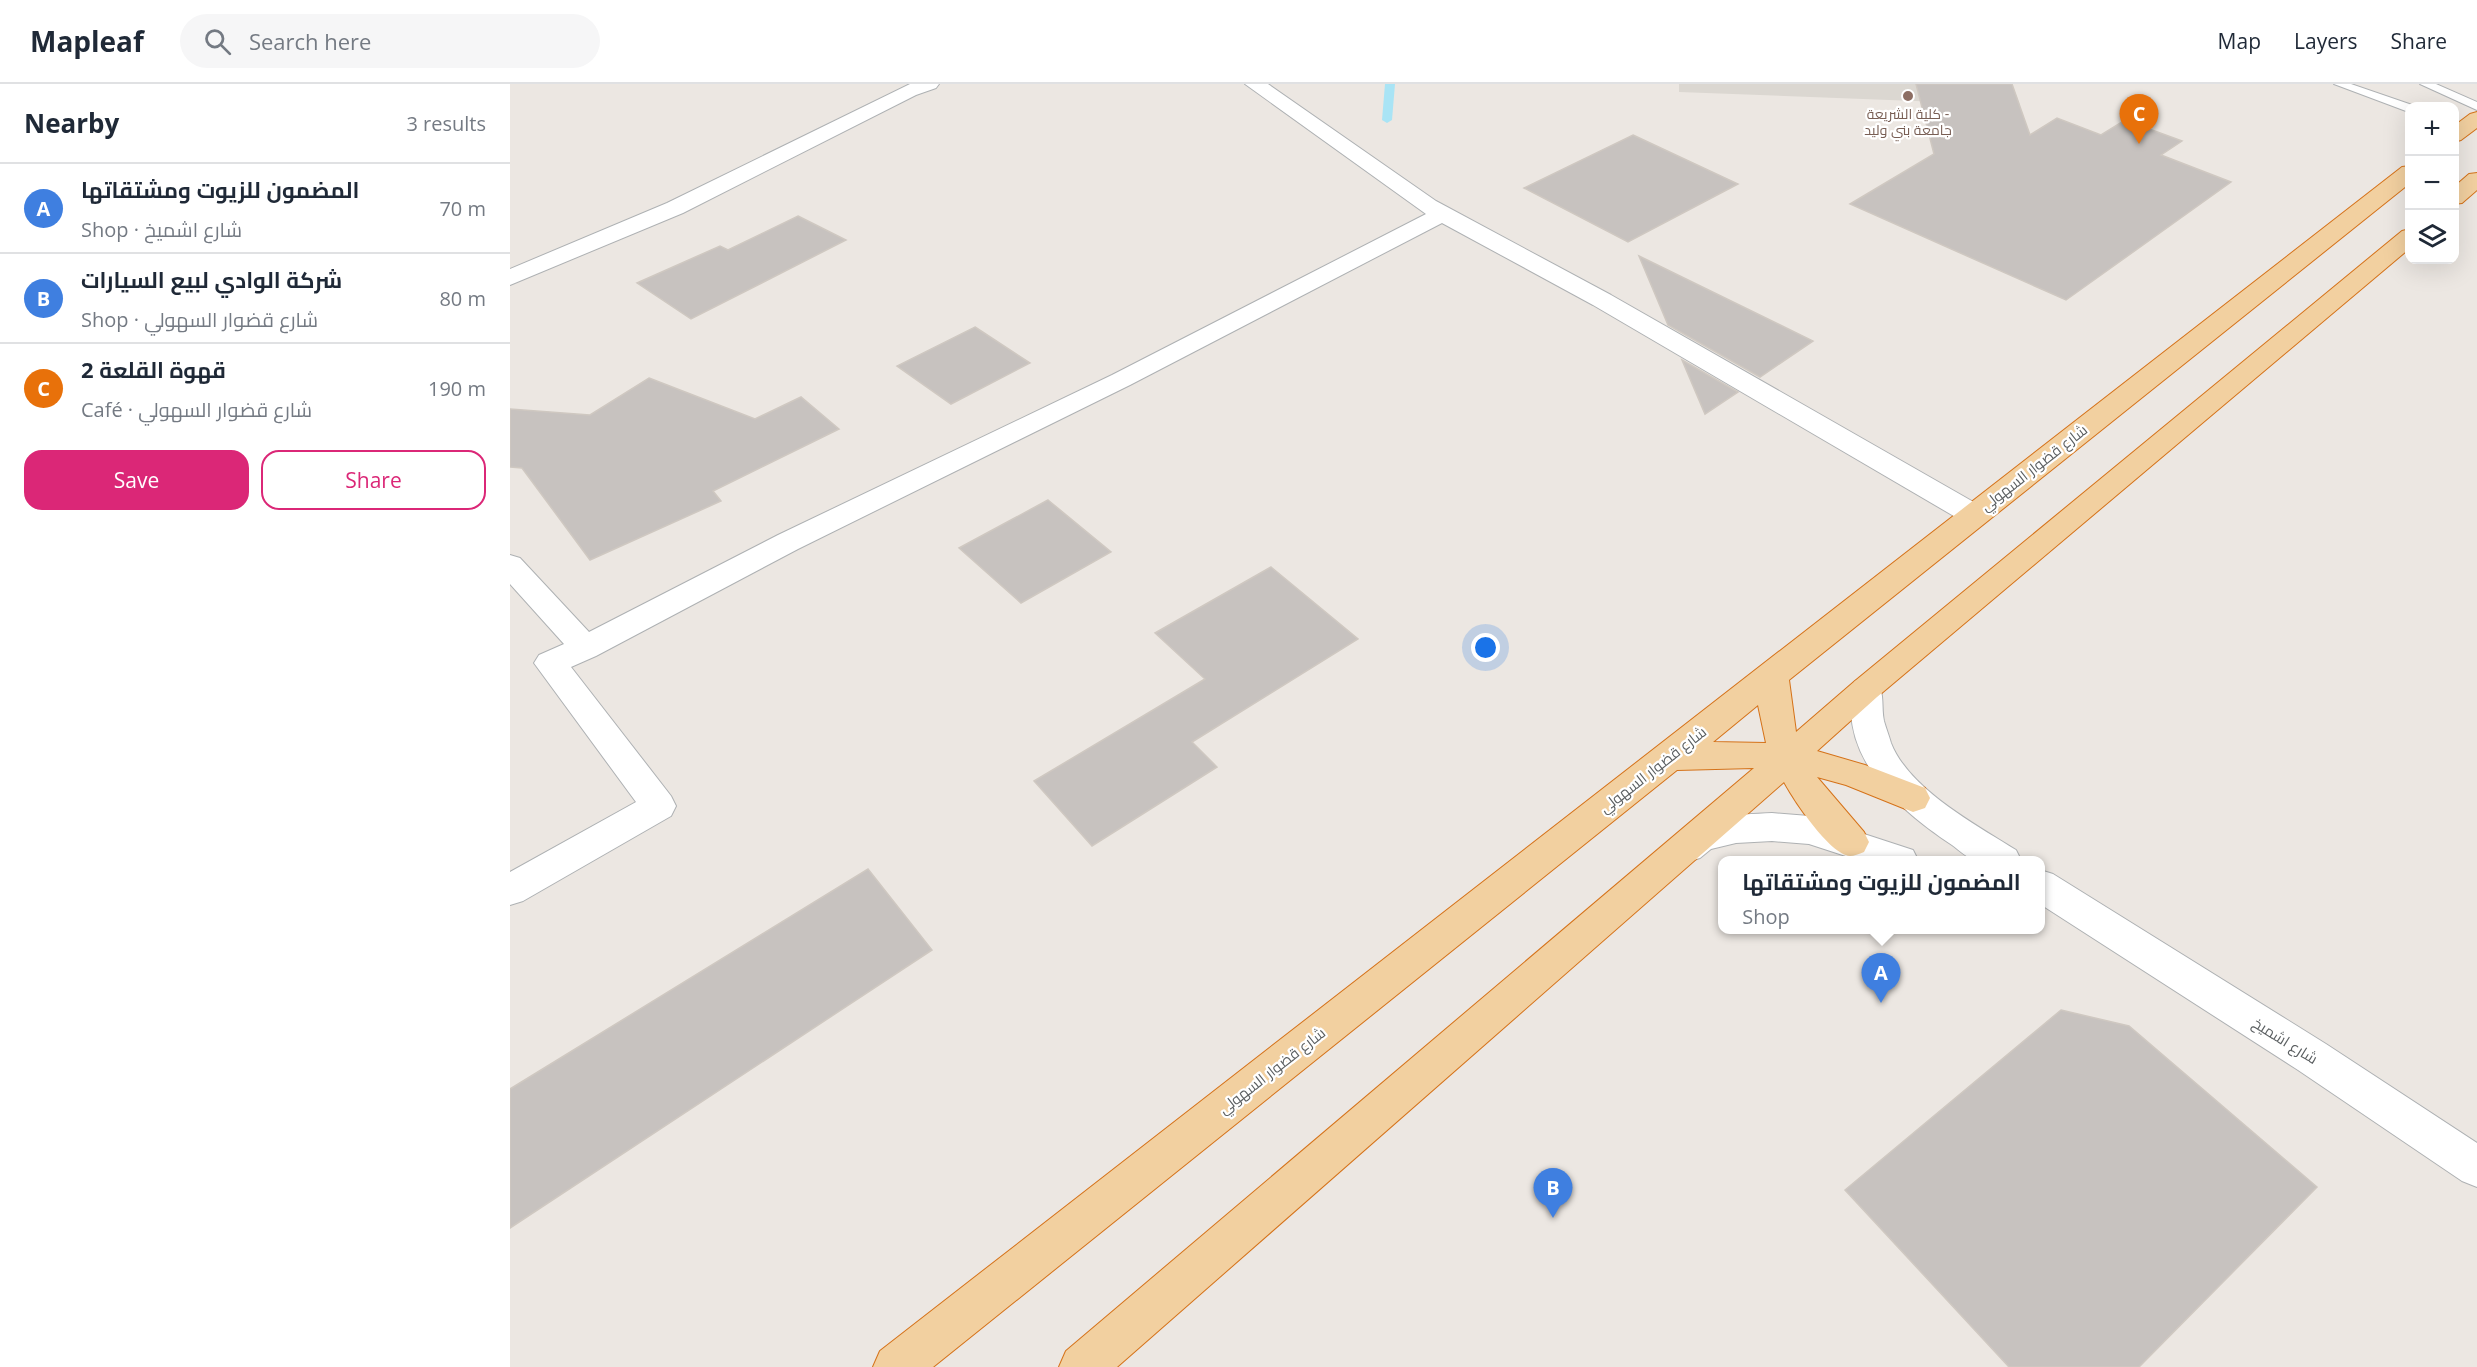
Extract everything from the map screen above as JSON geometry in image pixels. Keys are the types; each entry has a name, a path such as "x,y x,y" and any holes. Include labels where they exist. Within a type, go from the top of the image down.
{"highway":[{"name":"شارع قضوار السهولي","path":"896,1367 2405,175"},
{"path":"2459,194 2477,179"},
{"path":"1082,1367 1683,851 1866,689 2405,239"},
{"path":"1773,675 1773,701 1777,729 1787,757 1803,786 1824,815 1851,842"},
{"path":"1669,758 1707,753 1787,757 1851,772 1913,798"}],"street":[{"path":"510,278 675,208 909,91 928,84"},
{"path":"1256,84 1428,206 1602,300 1974,515"},
{"path":"510,890 659,806 550,663 585,648 788,542 1121,380 1442,214"},
{"path":"510,565 585,648"},
{"path":"1866,689 1865,710 1872,739 1893,777 1913,798 1937,817 1996,856"},
{"path":"1683,851 1701,837 1736,829 1772,827 1809,830 1851,842 1887,856"},
{"name":"شارع اشميخ","path":"2045,888 2312,1057 2477,1167"},
{"path":"2045,907 2090,918"}],"lane":[{"path":"2340,84 2405,107"},
{"path":"2430,85 2477,106"}],"shaded area":[{"name":"كلية الشريعة - جامعة بني وليد","path":"1679,84 2012,84 2020,105 1679,92"}],"building":[{"path":"1916,84 2012,84 2030,135 2057,118 2101,135 2125,120 2182,141 2161,155 2231,182 2066,300 1850,204 1934,154"},
{"path":"1633,135 1738,184 1628,242 1524,188"},
{"path":"798,216 846,240 691,319 637,283 720,246 728,250"},
{"path":"1639,256 1813,341 1760,377 1668,325"},
{"path":"975,327 1030,363 951,404 897,366"},
{"path":"1682,360 1738,392 1705,414"},
{"path":"649,378 755,419 801,397 839,429 713,491 721,501 590,560 522,468 510,467 510,409 590,415"},
{"path":"1048,500 1111,552 1021,603 959,548"},
{"path":"1271,567 1358,639 1192,742 1217,767 1092,846 1034,781 1205,679 1155,633"},
{"path":"868,869 932,950 510,1228 510,1089"},
{"path":"2061,1010 2129,1026 2317,1187 2139,1367 2009,1367 1845,1190"}],"waterway":[{"path":"1387,120 1390,84"}],"place":[{"name":"كلية الشريعة - جامعة بني وليد","path":"1908,96"},
{"name":"قهوة القلعة 2","path":"2139,144"},
{"name":"المضمون للزيوت ومشتقاتها","path":"1881,1003"},
{"name":"شركة الوادي لبيع السيارات","path":"1553,1218"}]}
